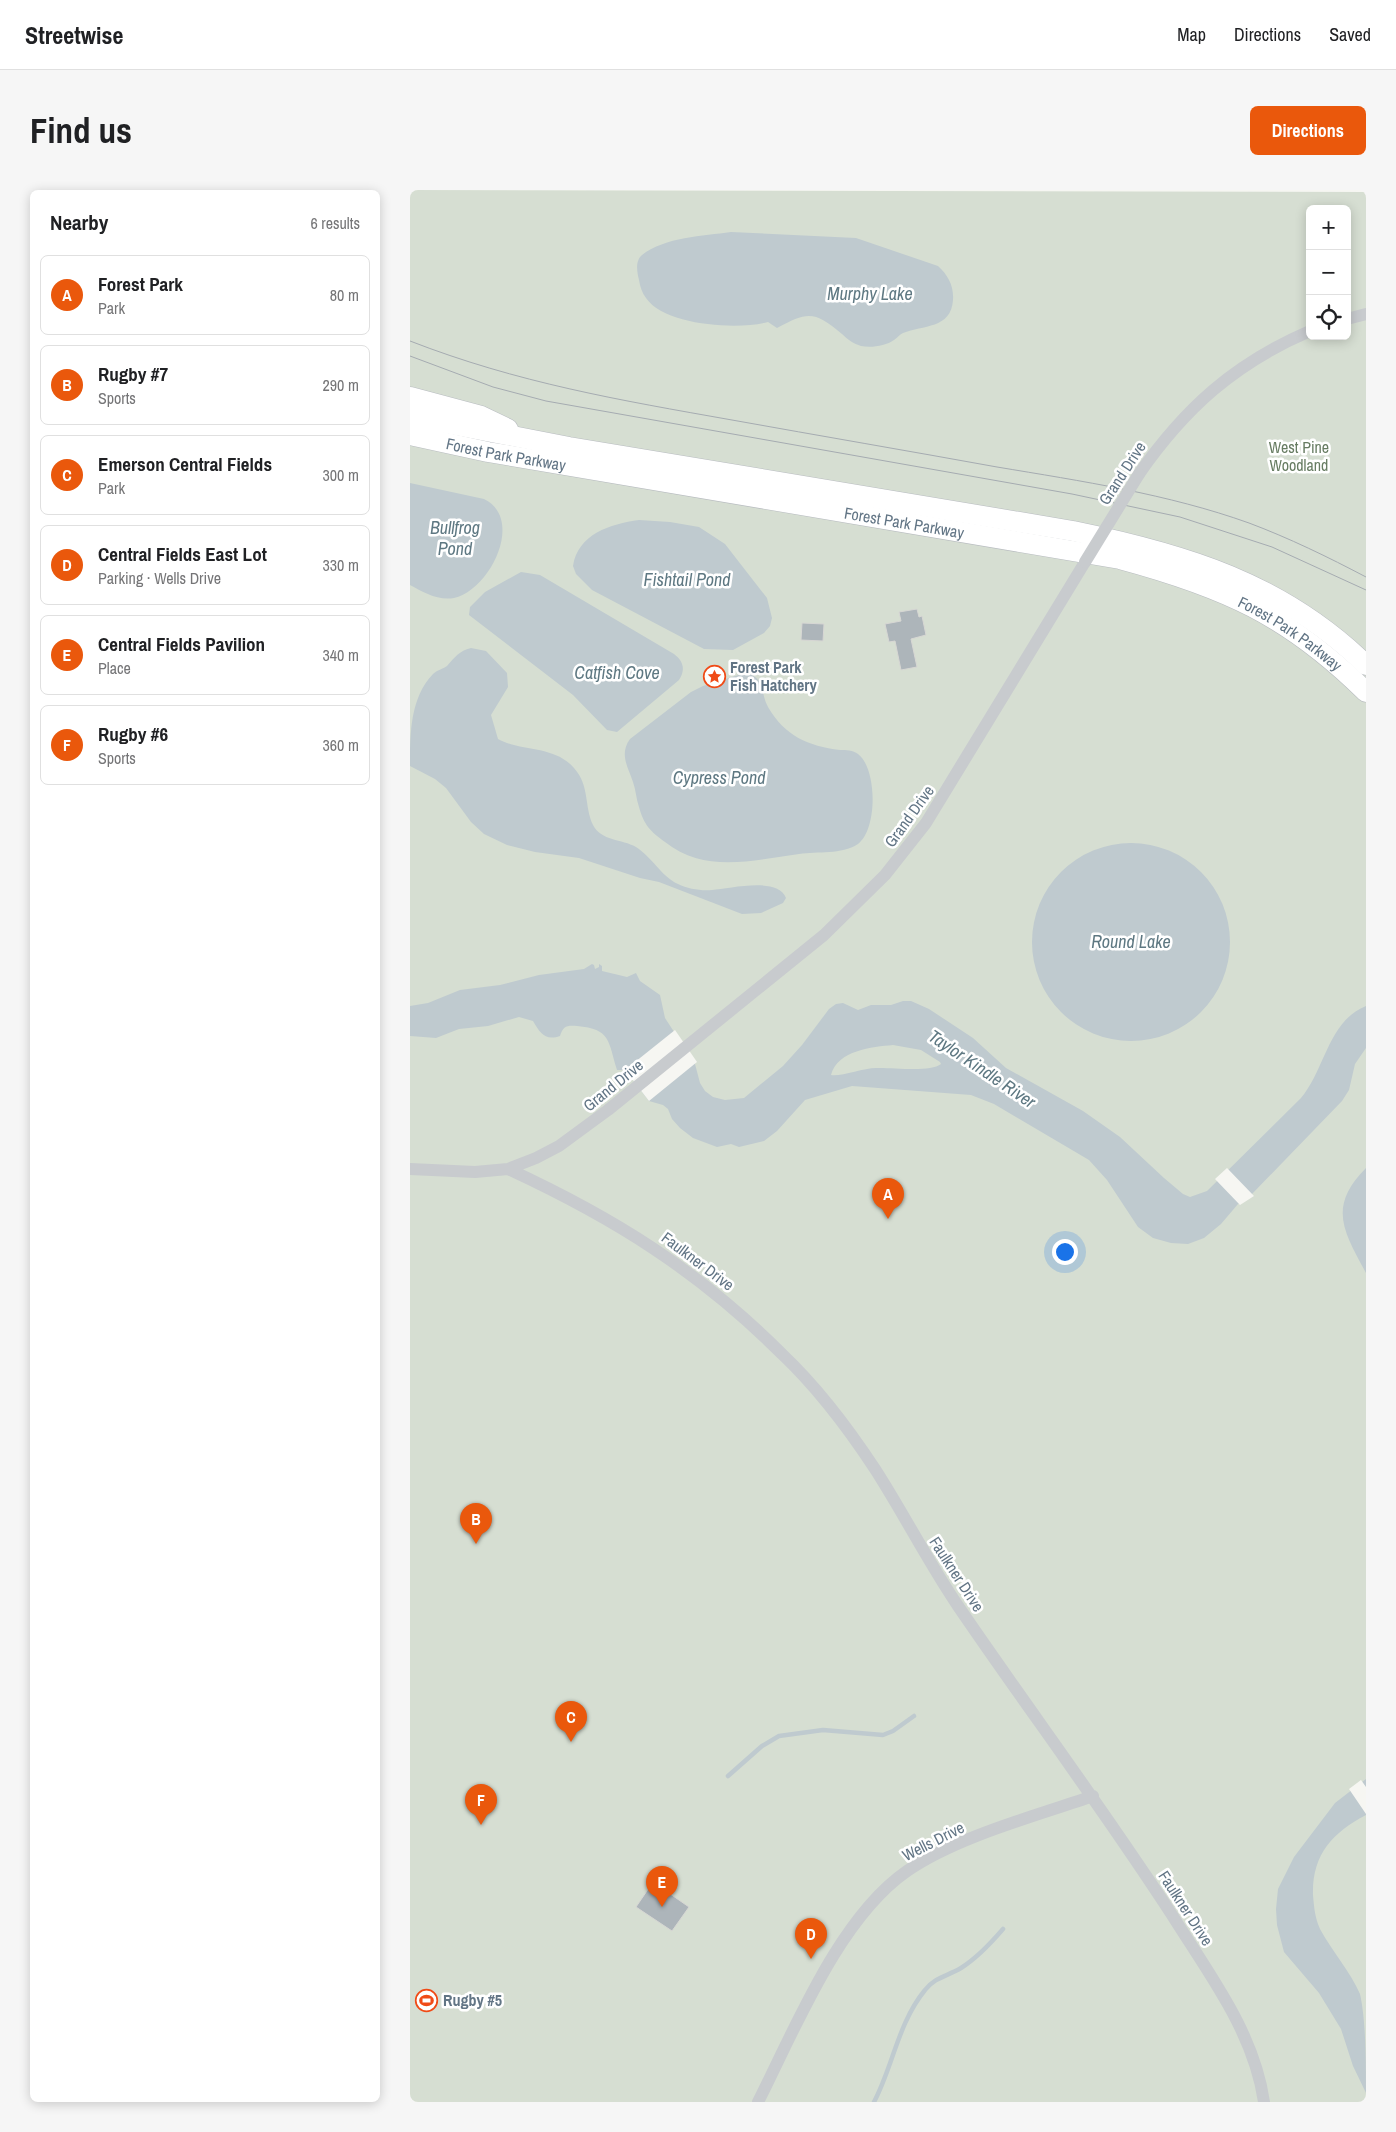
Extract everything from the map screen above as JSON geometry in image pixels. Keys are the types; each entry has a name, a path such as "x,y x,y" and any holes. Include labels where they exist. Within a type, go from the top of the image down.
{"main road":[{"path":"410,397 482,416 528,439"},
{"name":"Forest Park Parkway","path":"410,416 528,439 1073,531 1150,547 1205,564 1262,591 1315,622 1366,665"},
{"name":"Forest Park Parkway","path":"410,435 488,452 1120,559 1207,584 1245,602 1281,622 1314,645 1366,692"}],"street":[{"path":"1351,317 1366,314"},
{"name":"Grand Drive","path":"410,1169 475,1172 508,1169 559,1146 638,1086 819,938 856,905 896,862 942,799 1139,474 1178,424 1201,399 1251,361 1306,333"},
{"name":"Faulkner Drive","path":"508,1169 594,1211 633,1234 690,1272 754,1326 813,1386 876,1470 946,1589 1093,1796 1178,1925 1240,2025 1252,2056 1264,2102"},
{"name":"Wells Drive","path":"758,2102 810,1999 843,1941 862,1914 889,1885 923,1861 946,1849 1093,1796"}],"green space":[{"name":"West Pine Woodland","path":"410,190 1366,192 1366,2102 410,2102"}],"water":[{"name":"Murphy Lake","path":"731,232 856,238 938,266 945,273 951,285 953,300 951,309 942,321 903,333 887,344 869,347 853,343 833,326 811,316 804,316 777,328 768,322 739,326 703,324 669,315 656,307 643,294 637,270 638,260 642,255 662,244 673,241"},
{"name":"Bullfrog Pond","path":"410,483 484,499 496,509 502,522 502,537 498,553 490,568 480,582 467,592 454,598 448,599 431,595 410,585"},
{"name":"Fishtail Pond","path":"639,520 670,522 699,527 725,544 767,598 772,618 770,626 764,633 733,650 704,649 592,590 576,574 573,566 581,546 597,532 617,524"},
{"name":"Catfish Cove","path":"521,572 540,575 674,654 680,659 683,666 679,680 617,732 607,730 573,695 469,615 470,607 485,592"},
{"path":"471,648 486,651 507,673 508,687 491,715 498,739 517,746 547,752 566,761 574,768 585,789 590,818 601,834 636,847 672,881 682,886 708,890 752,885 773,887 781,891 786,898 783,903 761,913 742,914 659,882 640,878 579,858 535,852 507,845 484,834 471,822 446,788 435,779 410,766 413,717 425,684 436,671 447,666 460,653"},
{"name":"Cypress Pond","path":"745,673 756,678 761,686 768,707 775,717 798,738 818,746 849,750 858,754 864,761 872,785 872,813 865,836 858,844 837,851 747,861 713,861 696,858 680,852 655,834 645,823 625,755 630,739 691,692 703,686"},
{"name":"Round Lake","path":"1121,843 1141,843 1169,850 1194,865 1208,879 1223,904 1230,932 1230,952 1223,980 1208,1005 1194,1019 1169,1034 1160,1037 1141,1041 1121,1041 1093,1034 1068,1019 1054,1005 1039,980 1036,971 1032,952 1032,932 1039,904 1054,879 1068,865 1093,850 1102,847"},
{"name":"Taylor Kindle River","path":"592,964 595,969 599,967 599,964 602,966 602,971 627,977 636,973 640,981 660,995 665,1018 695,1064 700,1083 705,1091 713,1097 725,1100 744,1098 783,1066 802,1045 829,1009 836,1004 843,1003 858,1010 871,1005 891,1005 903,1001 911,1001 929,1009 973,1038 1006,1068 1083,1111 1120,1137 1164,1178 1183,1194 1190,1197 1207,1191 1301,1098 1316,1074 1335,1034 1353,1013 1366,1006 1366,1048 1355,1064 1349,1090 1342,1101 1252,1194 1238,1204 1221,1224 1204,1238 1188,1244 1171,1243 1153,1238 1138,1227 1107,1180 1089,1160 994,1104 971,1095 852,1086 805,1100 777,1131 764,1141 739,1147 731,1144 717,1147 693,1138 672,1119 668,1109 663,1105 649,1101 625,1070 617,1070 606,1038 596,1030 568,1026 564,1028 560,1036 547,1037 533,1021 519,1017 488,1026 459,1029 436,1038 410,1036 410,1006 428,1003 460,990 500,985 539,975 584,969","holes":["893,1045 921,1050 941,1064 928,1068 876,1068 831,1075 841,1060 857,1051"]},
{"path":"1366,1168 1366,1273 1346,1232 1343,1208 1346,1195"},
{"path":"1366,1779 1366,1815 1343,1829 1326,1847 1316,1868 1313,1895 1314,1908 1320,1929 1360,1994 1365,2030 1366,2093 1353,2066 1341,2029 1319,1993 1284,1952 1277,1925 1276,1909 1278,1889 1294,1857 1335,1803"}],"pier":[{"path":"675,1030 697,1062 649,1101 625,1070"},
{"path":"1227,1168 1254,1196 1240,1205 1215,1179"},
{"path":"1361,1780 1366,1787 1366,1814 1349,1789"}],"building":[{"path":"917,609 919,617 922,616 926,635 911,639 917,667 901,670 895,641 889,642 885,624 901,621 899,612"},
{"path":"802,623 824,624 823,641 801,640"},
{"path":"653,1882 689,1907 672,1931 636,1907"}],"waterway":[{"path":"728,1776 762,1746 779,1736 823,1730 883,1735 893,1731 914,1716"},
{"path":"874,2102 908,2016 925,1990 937,1979 973,1960 1003,1929"}],"tram line":[{"path":"410,341 450,356 569,389 1156,496 1249,523 1308,548 1366,577"},
{"path":"410,356 493,387 546,401 1072,494 1180,517 1272,547 1366,590"}],"place":[{"name":"Forest Park Fish Hatchery","path":"714,676"},
{"name":"Forest Park","path":"888,1219"},
{"name":"Rugby #7","path":"476,1544"},
{"name":"Emerson Central Fields","path":"571,1742"},
{"name":"Rugby #6","path":"481,1825"},
{"name":"Central Fields Pavilion","path":"662,1907"},
{"name":"Central Fields East Lot","path":"811,1959"},
{"name":"Rugby #5","path":"427,2000"}]}
